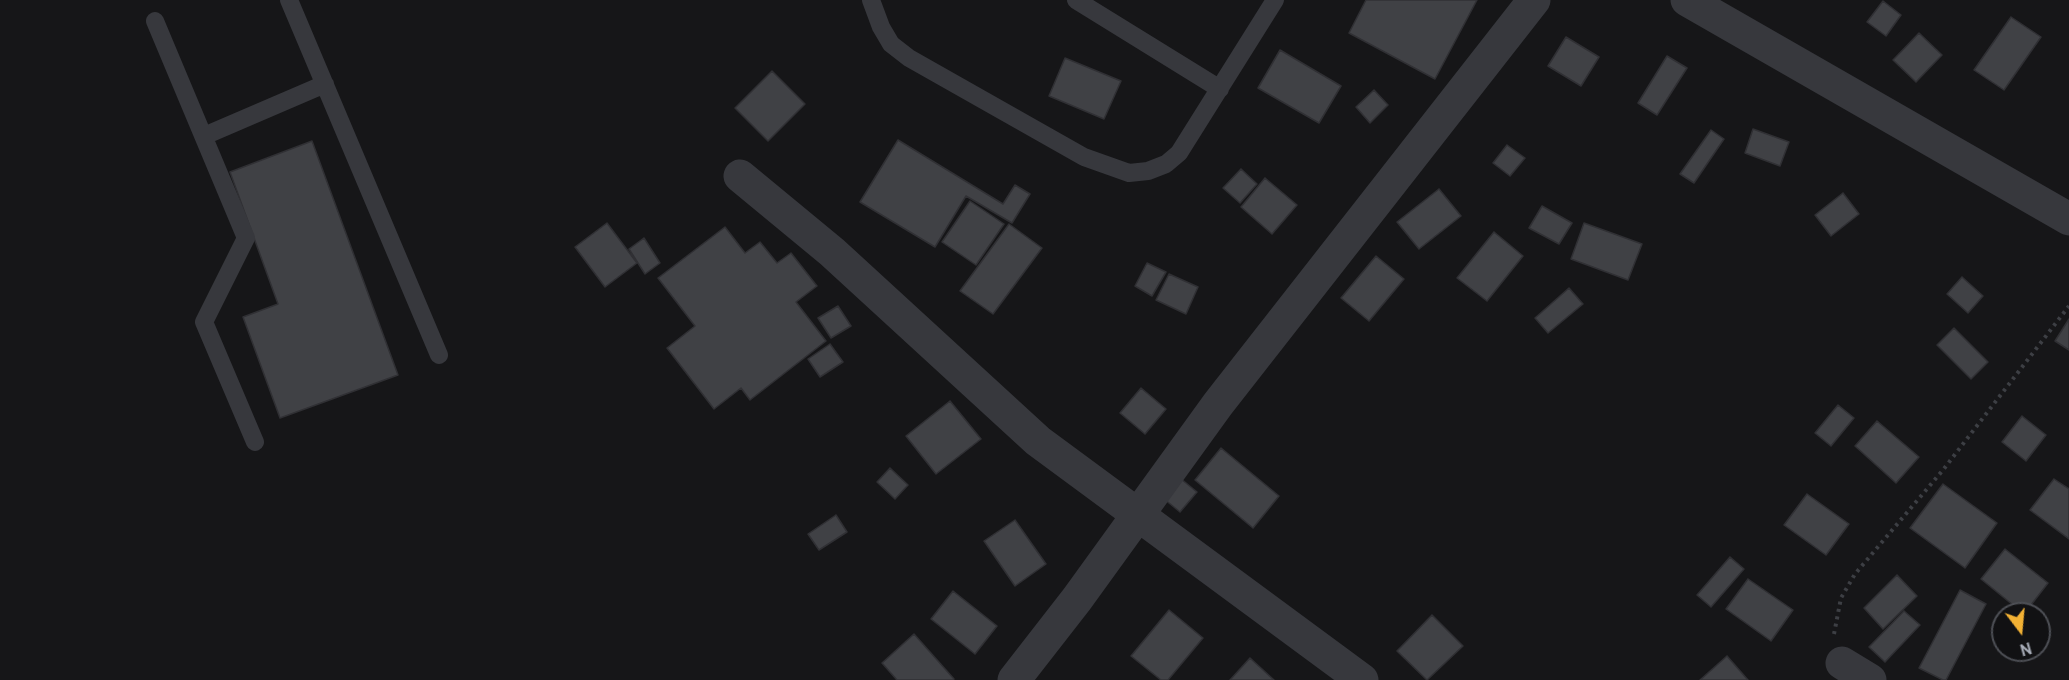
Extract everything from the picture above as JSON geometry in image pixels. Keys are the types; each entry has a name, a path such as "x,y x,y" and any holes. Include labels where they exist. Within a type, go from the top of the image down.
{"street":[{"path":"1014,680 1077,599 1218,404 1534,0"},
{"path":"1687,0 2068,217"},
{"path":"740,176 832,252 1038,441 1362,680"},
{"path":"1842,663 1870,680"}],"lane":[{"path":"289,0 439,355"},
{"path":"871,0 881,27 891,44 909,58 1084,157 1115,170 1129,173 1148,171 1166,164 1179,153 1275,0"},
{"path":"1076,0 1220,89"},
{"path":"155,21 246,238 204,322 255,442"},
{"path":"204,136 325,84"}],"path":[{"path":"1842,663 1834,642 1834,623 1841,598 1856,574 1943,470 2069,306"}],"building":[{"path":"1366,0 1477,0 1435,79 1349,33"},
{"path":"1883,1 1901,15 1886,36 1867,22"},
{"path":"2011,17 2041,37 2004,90 1974,70"},
{"path":"1919,33 1942,55 1916,82 1893,60"},
{"path":"1566,37 1599,57 1581,86 1548,66"},
{"path":"1280,50 1341,86 1319,123 1258,88"},
{"path":"1667,56 1687,68 1657,115 1638,103"},
{"path":"1065,58 1121,81 1104,119 1049,96"},
{"path":"772,71 805,104 768,141 735,108"},
{"path":"1374,90 1388,105 1370,123 1356,107"},
{"path":"1753,129 1789,142 1780,166 1745,153"},
{"path":"1711,130 1724,139 1694,183 1680,174"},
{"path":"898,140 1003,204 1015,185 1030,194 1012,223 966,196 935,247 860,202"},
{"path":"312,141 398,375 280,418 243,317 278,304 230,172"},
{"path":"1507,145 1525,158 1510,176 1493,163"},
{"path":"1241,169 1257,184 1240,203 1223,188"},
{"path":"1265,178 1297,205 1272,234 1241,207"},
{"path":"1439,189 1461,216 1419,249 1397,222"},
{"path":"1843,193 1859,214 1831,236 1815,215"},
{"path":"970,201 1004,224 976,265 942,242"},
{"path":"1542,206 1572,223 1559,244 1529,228"},
{"path":"607,223 637,263 605,287 575,247"},
{"path":"1584,223 1642,244 1628,280 1571,259"},
{"path":"1009,224 1042,248 993,314 960,291"},
{"path":"725,227 745,253 760,242 777,263 791,253 817,286 796,302 826,341 750,400 741,388 714,409 667,348 695,326 658,278"},
{"path":"1494,232 1523,256 1487,301 1457,278"},
{"path":"644,238 660,263 645,274 629,249"},
{"path":"1376,256 1404,279 1369,321 1341,298"},
{"path":"1147,263 1166,272 1152,296 1135,286"},
{"path":"1169,274 1198,287 1186,314 1156,300"},
{"path":"1962,277 1983,296 1968,313 1947,294"},
{"path":"1569,288 1583,304 1548,333 1535,318"},
{"path":"838,306 851,326 831,338 818,318"},
{"path":"2069,319 2069,350 2055,341"},
{"path":"1954,328 1988,362 1971,379 1937,345"},
{"path":"830,344 843,362 820,377 808,359"},
{"path":"1141,388 1166,409 1145,434 1120,413"},
{"path":"950,401 981,439 936,474 906,436"},
{"path":"1838,405 1854,418 1831,446 1815,433"},
{"path":"2022,416 2046,435 2026,461 2002,442"},
{"path":"1877,421 1919,457 1896,483 1855,446"},
{"path":"1221,448 1279,496 1253,528 1195,480"},
{"path":"890,468 908,485 895,499 877,482"},
{"path":"1175,474 1197,492 1180,512 1158,494"},
{"path":"2054,479 2069,489 2069,539 2030,510"},
{"path":"1943,484 1997,523 1965,568 1910,528"},
{"path":"1807,494 1849,524 1826,555 1784,525"},
{"path":"836,515 847,532 819,550 808,534"},
{"path":"1015,520 1046,564 1015,586 984,541"},
{"path":"2005,549 2048,583 2033,602 2009,602 1981,579"},
{"path":"1730,557 1744,569 1711,607 1697,595"},
{"path":"1897,575 1917,596 1883,629 1864,608"},
{"path":"1748,579 1793,610 1771,641 1726,609"},
{"path":"1960,590 1986,604 1946,680 1943,680 1919,668"},
{"path":"953,591 997,626 975,654 931,619"},
{"path":"1169,610 1203,638 1168,680 1161,680 1131,656"},
{"path":"1904,611 1920,625 1885,662 1869,647"},
{"path":"1432,615 1463,646 1427,680 1397,651"},
{"path":"914,634 953,680 897,680 882,663"},
{"path":"1727,656 1748,680 1700,680"},
{"path":"1250,658 1274,680 1230,680"}]}
